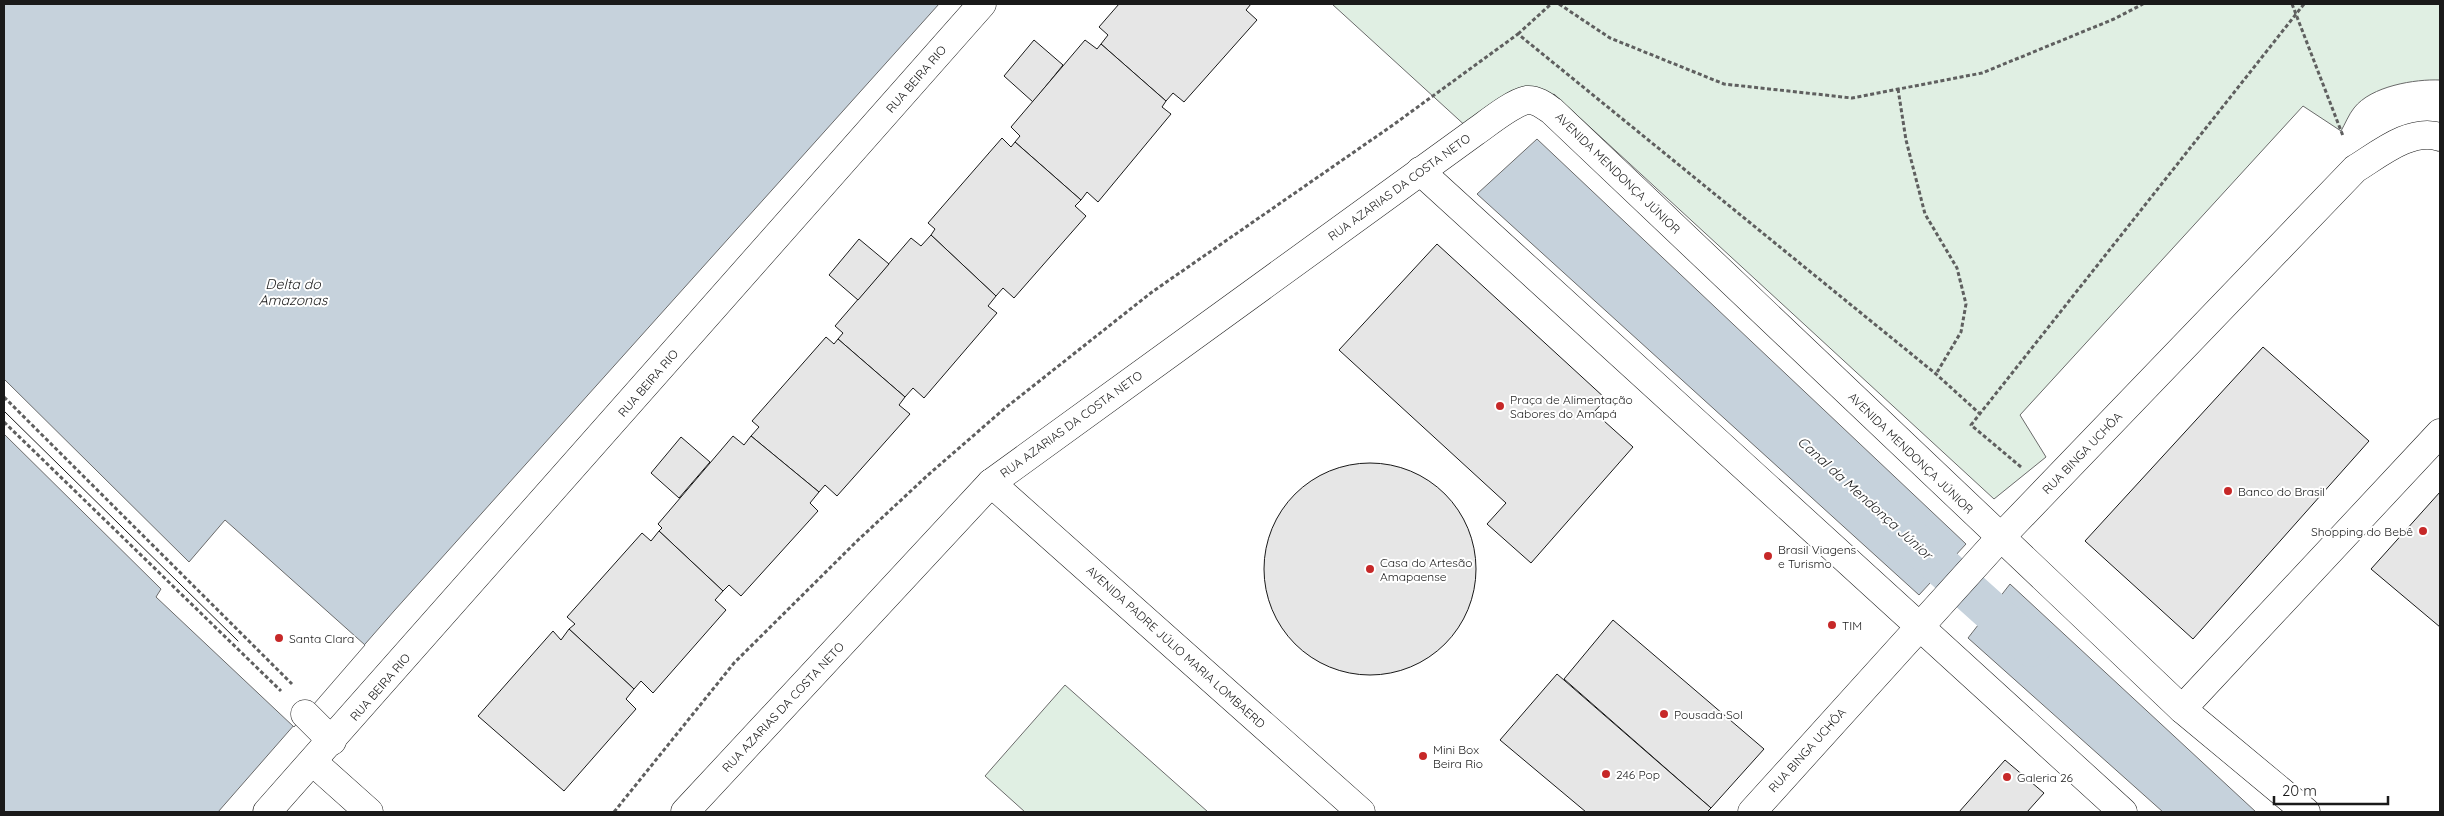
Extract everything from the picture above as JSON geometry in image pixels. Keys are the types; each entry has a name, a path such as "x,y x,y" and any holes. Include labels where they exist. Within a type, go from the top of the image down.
{"street":[{"name":"RUA BEIRA RIO","path":"268,812 982,4"},
{"name":"AVENIDA MENDONÇA JÚNIOR","path":"1517,104 1528,100 1541,103 1552,111 1993,547 2182,709 2306,812"},
{"name":"RUA AZARIAS DA COSTA NETO","path":"685,812 991,482 1420,171 1517,104"},
{"name":"RUA BINGA UCHÔA","path":"1752,812 1926,619 2047,489 2355,169 2403,140 2431,134 2440,136"},
{"path":"1420,171 1926,619 2124,812"},
{"path":"2182,709 2440,434"},
{"name":"AVENIDA PADRE JÚLIO MARIA LOMBAERD","path":"991,482 1361,812"},
{"path":"302,702 332,741"},
{"path":"313,762 369,812"}],"path":[{"path":"614,812 740,656 857,541 928,475 997,415 1152,292 1393,125 1518,34 1551,4"},
{"path":"1559,4 1610,38 1724,84 1852,98 1982,73 2114,19 2143,4"},
{"path":"2292,4 2355,169"},
{"path":"2047,489 1971,425 2304,4"},
{"path":"1518,34 1936,374 1979,414"},
{"path":"1898,89 1906,140 1925,214 1957,268 1966,304 1961,332 1936,374"},
{"path":"4,397 302,702"},
{"path":"4,422 302,702"}],"green space":[{"path":"1332,4 2440,4 2440,80 2394,85 2371,94 2354,108 2341,131 2303,106 2020,415 2046,457 1994,499 1554,94 1481,140"},
{"path":"1065,685 1208,812 1025,812 985,776"}],"water":[{"name":"Delta do Amazonas","path":"4,4 939,4 394,611 218,812 4,812"},
{"path":"1537,139 1966,544 1919,595 1477,194"},
{"path":"2010,584 2256,812 2163,812 1968,638"}],"pier":[{"path":"4,379 189,562 225,520 365,645 294,727 156,597 161,589 4,434"}],"building":[{"path":"1119,4 1251,4 1246,10 1257,20 1184,102 1173,93 1166,101 1101,44 1108,35 1099,27"},
{"path":"1034,40 1063,65 1033,102 1004,76"},
{"path":"1085,40 1097,49 1101,44 1166,101 1162,107 1171,114 1098,202 1087,192 1081,200 1015,142 1020,136 1011,127"},
{"path":"1002,138 1011,147 1015,142 1081,200 1075,206 1086,216 1014,298 1003,288 996,296 931,235 935,229 928,223"},
{"path":"931,235 996,296 988,306 997,313 924,398 913,388 905,397 838,339 843,333 835,326 911,238 921,246"},
{"path":"859,239 889,264 858,300 829,275"},
{"name":"Praça de Alimentação Sabores do Amapá","path":"1437,244 1606,399 1594,412 1633,447 1531,563 1487,524 1506,503 1339,350"},
{"path":"826,337 834,344 838,339 905,397 899,405 910,414 837,496 825,485 819,492 751,436 759,427 752,421"},
{"name":"Banco do Brasil","path":"2263,347 2369,441 2193,639 2085,541"},
{"path":"733,436 744,445 751,436 819,492 810,503 818,511 741,596 729,585 723,591 659,531 662,528 658,524"},
{"path":"681,437 710,462 679,498 651,473"},
{"name":"Casa do Artesão Amapaense","path":"1360,463 1380,463 1401,467 1420,475 1445,494 1458,510 1468,528 1474,548 1476,569 1474,590 1468,610 1458,628 1445,644 1420,663 1401,671 1380,675 1360,675 1339,671 1320,663 1303,651 1288,636 1276,619 1268,600 1264,579 1264,559 1268,538 1276,519 1288,502 1303,487 1320,475 1339,467"},
{"name":"Shopping do Bebê","path":"2440,492 2440,627 2371,569"},
{"path":"659,531 723,591 715,600 726,610 653,693 641,681 634,689 569,629 575,624 567,617 642,533 651,541"},
{"name":"Pousada Sol","path":"1613,620 1764,749 1711,808 1564,679"},
{"path":"569,629 634,689 626,699 636,709 564,791 478,716 553,631 561,640"},
{"name":"246 Pop","path":"1557,674 1711,808 1707,812 1586,812 1500,740"},
{"name":"Galeria 26","path":"2005,760 2044,793 2027,812 1959,812"}],"waterway":[{"name":"Canal da Mendonça Júnior","path":"1903,532 2031,647"}],"tram line":[{"path":"4,411 238,641"}],"place":[{"name":"Praça de Alimentação Sabores do Amapá","path":"1500,406"},
{"name":"Banco do Brasil","path":"2228,491"},
{"name":"Shopping do Bebê","path":"2423,531"},
{"name":"Brasil Viagens e Turismo","path":"1768,556"},
{"name":"Casa do Artesão Amapaense","path":"1370,569"},
{"name":"TIM","path":"1832,625"},
{"name":"Santa Clara","path":"279,638"},
{"name":"Pousada Sol","path":"1664,714"},
{"name":"Mini Box Beira Rio","path":"1423,756"},
{"name":"246 Pop","path":"1606,774"},
{"name":"Galeria 26","path":"2007,777"}]}
